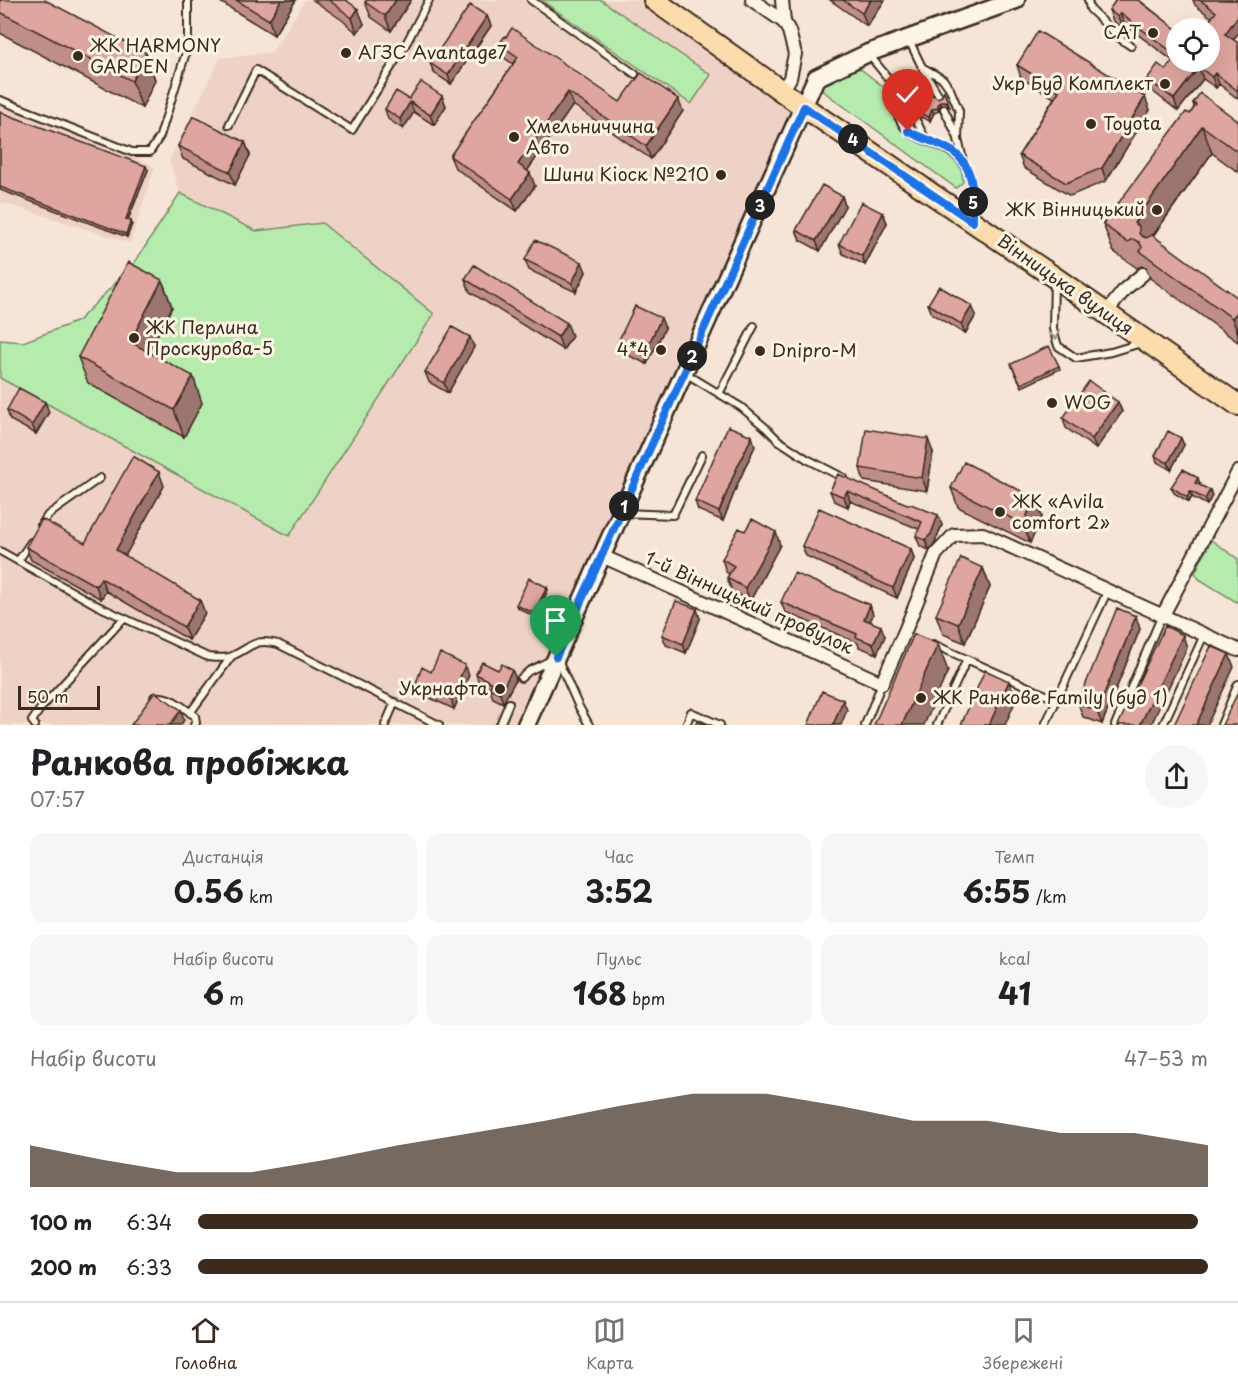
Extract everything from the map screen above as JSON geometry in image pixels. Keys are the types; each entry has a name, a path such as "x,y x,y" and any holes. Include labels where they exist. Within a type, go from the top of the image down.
{"main road":[{"name":"Вінницька вулиця","path":"654,0 804,107 1238,405"},
{"path":"526,725 816,78 868,53 1016,0"}],"street":[{"path":"752,0 787,26"},
{"path":"782,0 795,54 790,78 782,91"},
{"path":"1106,313 1125,289 1143,274"},
{"path":"1162,615 1238,472"},
{"path":"882,683 910,633 936,554 954,535 983,534 1238,650"},
{"name":"1-й Вінницький провулок","path":"602,556 882,683"}],"lane":[{"path":"0,100 132,152 150,152 160,136 188,46 188,0"},
{"path":"229,125 256,70 352,129 407,42 429,0"},
{"path":"531,0 635,74"},
{"path":"1088,0 1090,9 1131,46"},
{"path":"908,39 939,96"},
{"path":"868,53 892,83 907,97 911,106"},
{"path":"922,67 943,79 950,89 959,111 958,139"},
{"path":"892,83 897,115 908,131 951,151 963,160"},
{"path":"944,109 958,139 971,179 973,222"},
{"path":"916,120 926,140"},
{"path":"1054,277 1053,329 1058,346 1076,358 1111,352 1146,342"},
{"path":"719,394 754,326"},
{"path":"684,373 741,407 778,440 807,459 855,483"},
{"path":"621,513 673,515 702,455"},
{"path":"18,561 48,515 100,478"},
{"path":"0,551 98,606 207,657 232,656 255,643 265,641 278,644 439,725"},
{"path":"1045,725 1108,590"},
{"path":"1115,725 1162,615"},
{"path":"35,725 32,721 41,708 124,618"},
{"path":"1163,725 1204,634"},
{"path":"926,640 1057,700"},
{"path":"190,713 232,656"},
{"path":"521,678 529,670 556,657 589,725"},
{"path":"937,725 966,659"},
{"path":"865,725 882,683"},
{"path":"1221,725 1238,684"},
{"path":"146,706 152,697 170,698 195,716 194,725"},
{"path":"385,725 395,702"},
{"path":"500,725 508,703"},
{"path":"686,725 691,712 720,725"}],"shaded area":[{"path":"305,0 645,0 798,109 520,725 0,725 0,378 289,536 322,223 256,231 180,193 169,161 220,58 272,52"},
{"path":"0,94 155,167 130,243 0,202"}],"green space":[{"path":"541,0 601,0 711,75 691,104"},
{"path":"857,66 886,89 891,113 901,128 912,138 940,149 953,158 962,172 963,182 956,188 820,89 821,81"},
{"path":"180,193 256,231 322,223 434,314 289,536 0,378 0,340 23,342 78,321 133,265"},
{"path":"1211,540 1238,559 1238,603 1199,579 1195,573"}],"building":[{"path":"0,0 45,0 146,53 132,81 0,12"},
{"path":"236,0 281,0 269,20"},
{"path":"329,0 346,0 358,9 352,18"},
{"path":"367,0 396,0 385,16 365,2"},
{"path":"843,0 871,0 862,13"},
{"path":"1116,0 1138,0 1166,21 1166,48 1120,13 1118,17 1109,10"},
{"path":"1200,0 1238,0 1238,16 1225,34 1238,43 1238,91 1215,73 1212,77 1206,72 1220,72 1220,18 1212,18 1216,12"},
{"path":"470,5 487,16 448,75 430,63"},
{"path":"512,28 620,102 641,73 678,99 646,146 568,92 518,164 530,173 512,199 450,156 518,57 499,44"},
{"path":"1038,31 1145,97 1102,168 1066,183 1019,155 1059,91 1017,65"},
{"path":"1158,64 1166,72 1195,72 1174,99 1147,79"},
{"path":"421,82 442,96 430,115 410,102 400,119 385,109 396,91 409,99"},
{"path":"944,91 948,103 940,101 938,108 932,109 929,117 915,111 911,113 910,118 906,119 900,105 905,104 911,108 920,92 938,98"},
{"path":"1200,93 1238,121 1238,152 1202,126 1134,223 1139,226 1141,236 1146,238 1152,235 1238,298 1238,311 1232,318 1140,251 1142,247 1139,242 1133,239 1127,242 1103,224 1186,112 1190,114 1196,105 1193,103"},
{"path":"0,112 146,166 126,219 131,221 126,234 0,187"},
{"path":"193,116 245,142 230,172 178,146"},
{"path":"822,185 842,196 816,241 796,230"},
{"path":"861,202 883,213 862,256 839,244"},
{"path":"535,240 582,262 572,283 525,260"},
{"path":"128,262 162,280 130,342 193,376 174,410 78,357"},
{"path":"474,265 567,323 558,337 465,279"},
{"path":"939,286 972,306 961,324 928,304"},
{"path":"635,306 661,318 644,354 618,342"},
{"path":"452,327 470,337 444,383 425,372"},
{"path":"1049,346 1059,366 1021,384 1011,364"},
{"path":"1089,381 1118,402 1092,439 1063,418"},
{"path":"19,388 45,402 32,425 7,410"},
{"path":"728,426 752,436 719,512 695,501"},
{"path":"866,429 928,439 922,478 860,468"},
{"path":"1168,431 1181,438 1168,463 1155,456"},
{"path":"133,456 159,472 116,550 200,600 184,627 101,578 96,586 26,547 42,519 85,543"},
{"path":"964,462 1035,498 1023,524 951,488"},
{"path":"1183,469 1198,478 1195,483 1210,490 1205,499 1190,491 1187,497 1171,487"},
{"path":"838,474 938,515 931,534 925,540 916,536 922,522 847,491 844,497 830,491"},
{"path":"819,508 911,549 893,588 802,546"},
{"path":"752,519 776,532 745,588 727,578 734,566 722,559 739,528 745,531"},
{"path":"961,558 983,568 958,624 936,615"},
{"path":"794,573 870,605 864,619 881,626 873,644 856,637 857,634 781,602"},
{"path":"529,578 547,587 534,613 516,605"},
{"path":"676,601 697,609 683,644 662,635"},
{"path":"1117,608 1136,616 1097,711 1078,703"},
{"path":"1165,626 1183,635 1140,725 1118,725"},
{"path":"914,634 938,644 902,725 874,725"},
{"path":"1211,646 1229,654 1196,725 1174,725"},
{"path":"440,653 465,665 451,699 416,683 422,667 431,672"},
{"path":"482,662 498,670 502,664 512,670 500,693 489,688 492,683 476,674"},
{"path":"985,670 1009,681 989,725 961,725"},
{"path":"822,691 843,700 833,725 808,725"},
{"path":"155,692 181,710 170,725 131,725"},
{"path":"1238,692 1238,725 1222,725"}],"place":[{"name":"САТ","path":"1153,33"},
{"name":"АГЗС Avantage7","path":"346,53"},
{"name":"ЖК HARMONY GARDEN","path":"78,56"},
{"name":"Укр Буд Комплект","path":"1165,84"},
{"name":"Toyota","path":"1091,124"},
{"name":"Хмельниччина Авто","path":"514,137"},
{"name":"Шини Кіоск №210","path":"721,175"},
{"name":"ЖК Вінницький","path":"1157,210"},
{"name":"ЖК Перлина Проскурова-5","path":"134,338"},
{"name":"4*4","path":"661,350"},
{"name":"Dnipro-M","path":"760,351"},
{"name":"WOG","path":"1052,403"},
{"name":"ЖК «Avila comfort 2»","path":"1000,512"},
{"name":"Укрнафта","path":"500,689"},
{"name":"ЖК Ранкове Family (буд 1)","path":"921,698"}],"route":[{"path":"556,657 804,107 973,222 971,179 963,160 951,151 908,131"}]}
